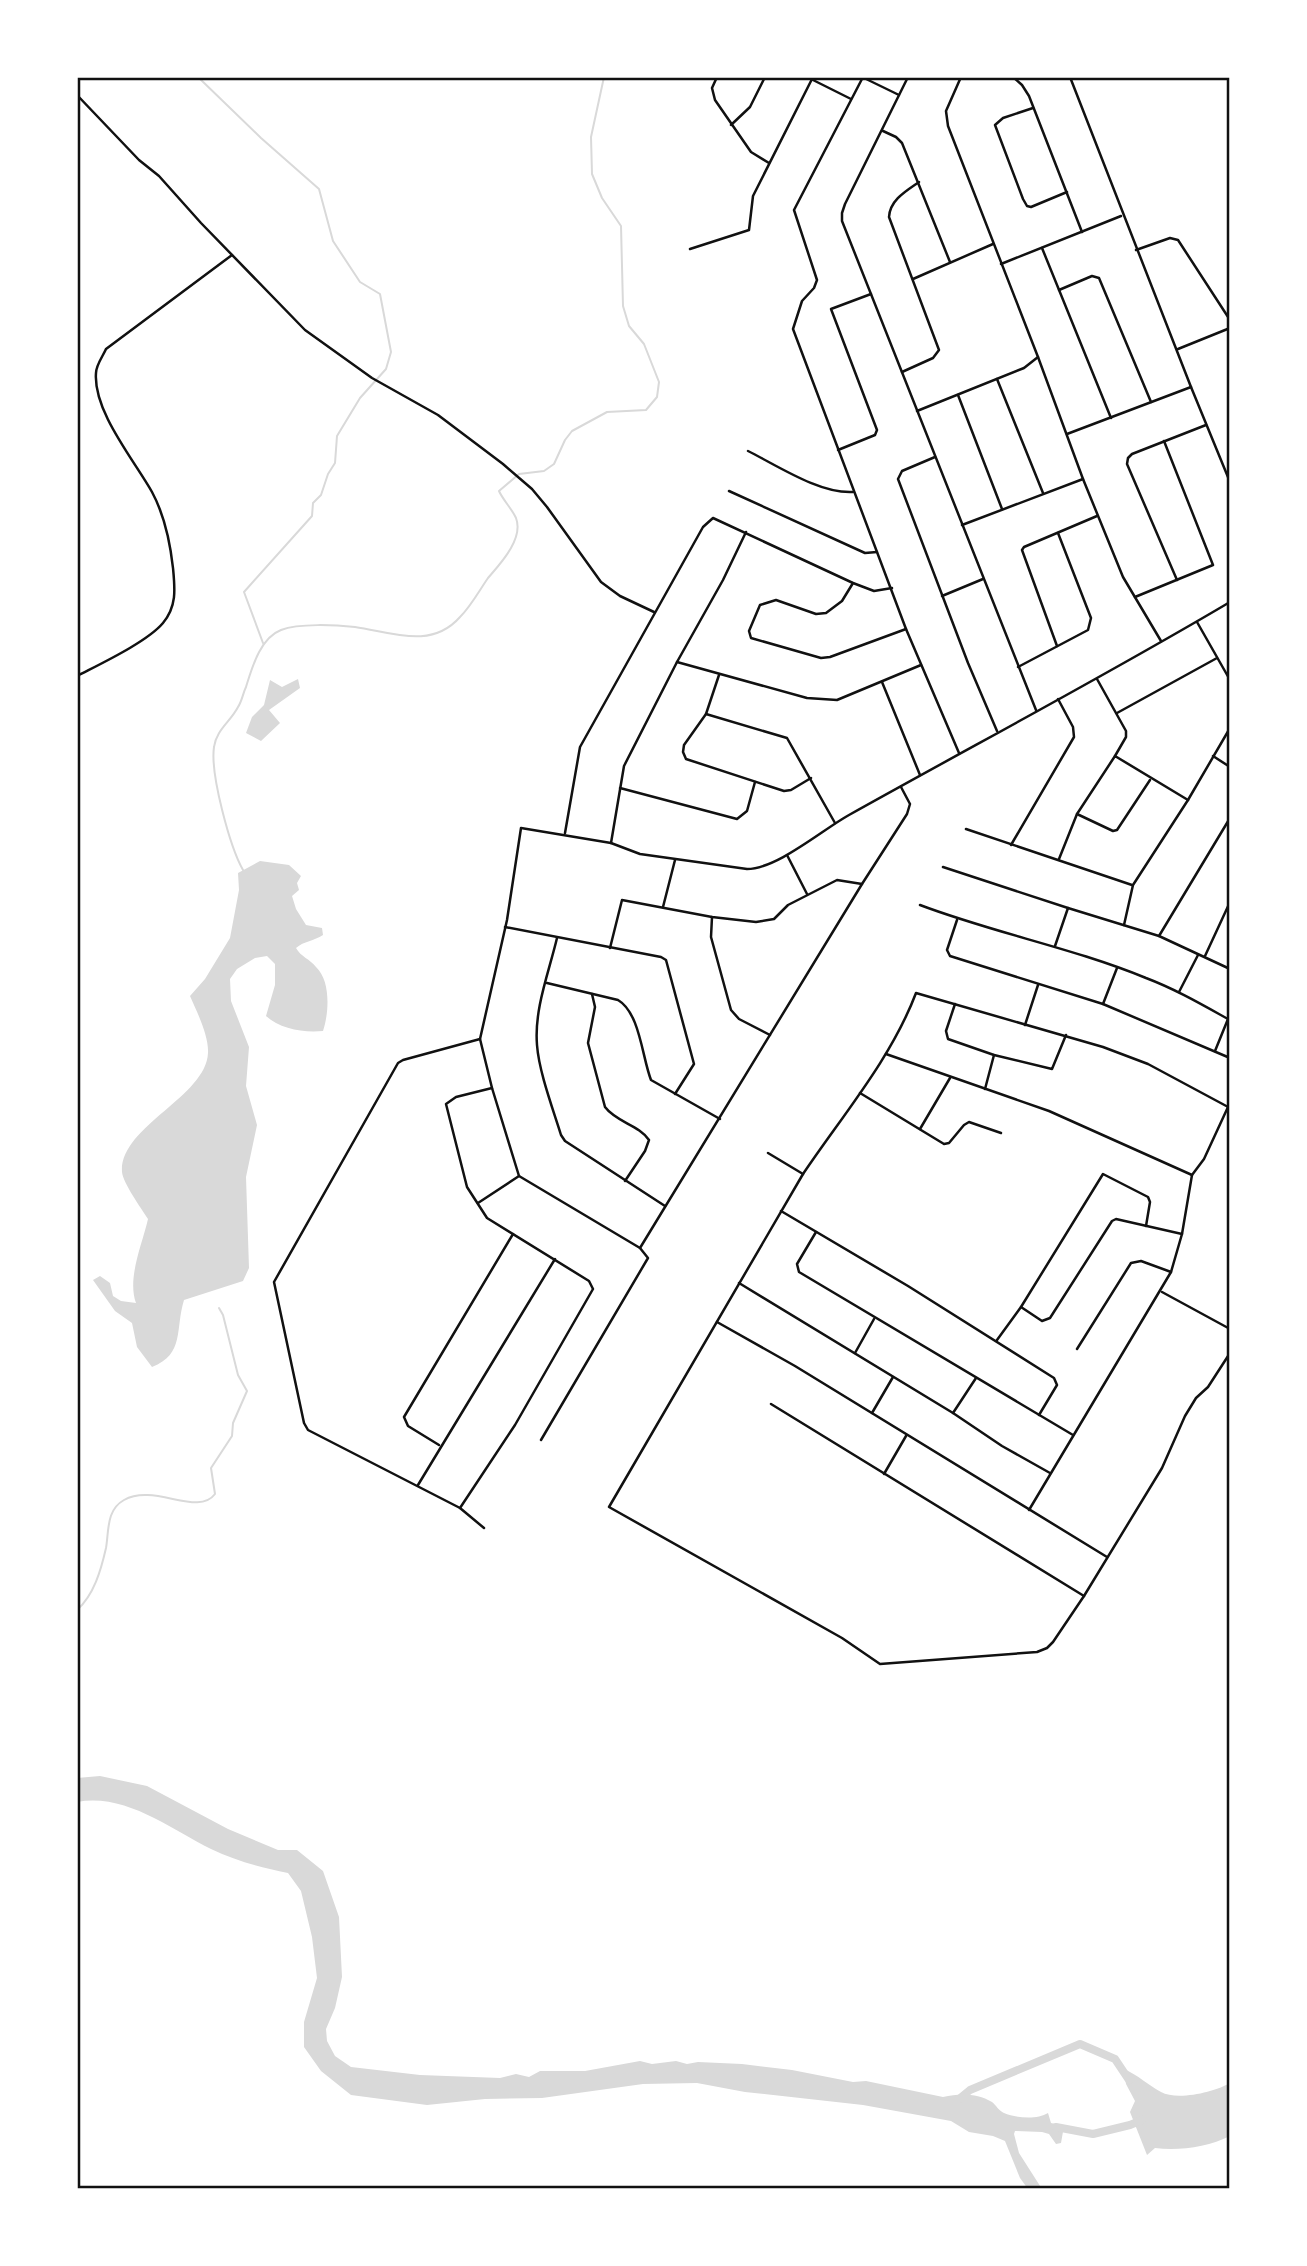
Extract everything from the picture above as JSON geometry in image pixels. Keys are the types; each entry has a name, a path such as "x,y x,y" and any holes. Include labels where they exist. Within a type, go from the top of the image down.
{"street":[{"path":"717,77 712,94 751,152 769,163"},
{"path":"731,125 752,104 765,77"},
{"path":"899,95 863,77 794,210 817,280 814,288 802,301 793,329 906,629 959,754"},
{"path":"908,77 842,213 842,221 1037,710"},
{"path":"961,77 946,120 1097,515 1123,578 1161,641"},
{"path":"1013,77 1026,90 1082,232"},
{"path":"1070,77 1136,250 1230,482"},
{"path":"690,248 749,230 753,196 812,78 851,99"},
{"path":"77,95 139,160 159,176 305,330 372,378 449,423 503,464 532,489 600,582 620,596 654,612"},
{"path":"1033,108 1003,118 995,125 1023,199 1031,207 1067,192"},
{"path":"883,131 900,141 950,262"},
{"path":"902,372 933,358 939,350 889,212 898,197 919,182"},
{"path":"1001,264 1123,215"},
{"path":"1136,250 1167,239 1178,240 1230,320"},
{"path":"913,279 993,244"},
{"path":"1042,248 1111,418"},
{"path":"77,677 161,625 176,596 169,533 153,493 111,426 99,396 95,372 106,349 232,255"},
{"path":"1059,290 1092,276 1099,278 1151,402"},
{"path":"838,450 875,435 877,430 831,309 872,294"},
{"path":"1177,350 1230,328"},
{"path":"917,411 1024,368 1038,357"},
{"path":"997,379 1043,494"},
{"path":"1067,434 1191,387"},
{"path":"958,395 1003,510"},
{"path":"1177,580 1127,464 1128,458 1132,454 1207,425"},
{"path":"1135,597 1210,567 1214,561 1164,441"},
{"path":"748,451 819,486 838,493 853,492"},
{"path":"935,457 902,471 898,479 997,732"},
{"path":"962,526 1083,479"},
{"path":"729,491 866,553 878,552"},
{"path":"1057,646 1022,550 1097,515"},
{"path":"565,834 580,747 703,527 713,518 853,583 874,591 892,588"},
{"path":"611,843 624,766 746,532"},
{"path":"1018,667 1088,631 1091,625 1091,618 1058,533"},
{"path":"942,596 983,579"},
{"path":"853,583 842,601 826,613 816,614 776,600 760,605 749,631 751,638 811,656 830,657 906,629"},
{"path":"541,1440 648,1258 640,1248 519,1176 492,1088 480,1039 505,927 521,828 611,843 636,853 675,860 751,869 787,855 835,823 1097,679 1230,602"},
{"path":"1197,621 1230,680"},
{"path":"1117,713 1217,658"},
{"path":"677,662 812,699 841,699 921,665"},
{"path":"719,675 706,714 684,745 683,752 687,760 788,791 811,778"},
{"path":"1059,859 1077,814 1126,737 1124,726 1097,679"},
{"path":"882,682 920,775"},
{"path":"1011,845 1074,737 1073,727 1058,699"},
{"path":"706,714 784,736 793,745 835,823"},
{"path":"1124,925 1133,885 1188,800 1230,728"},
{"path":"1115,756 1188,800"},
{"path":"1213,756 1230,768"},
{"path":"1077,814 1112,831 1117,830 1151,779"},
{"path":"620,788 737,819 747,811 755,780"},
{"path":"640,1248 907,814 910,804 900,786"},
{"path":"1159,936 1230,818"},
{"path":"966,829 1133,885"},
{"path":"787,855 807,894"},
{"path":"663,907 675,860"},
{"path":"943,867 1159,936 1230,969"},
{"path":"610,948 622,900 712,917 756,922 772,920 788,905 837,880 862,884"},
{"path":"1205,956 1230,902"},
{"path":"920,905 957,919 1055,947 1144,977 1179,992 1228,1018 1215,1051"},
{"path":"1055,947 1068,908"},
{"path":"712,917 711,937 731,1010 739,1019 771,1036"},
{"path":"957,919 947,950 950,956 1103,1004 1230,1058"},
{"path":"505,927 666,960 694,1064 675,1094"},
{"path":"557,938 543,990 537,1046 561,1135 565,1141 665,1206"},
{"path":"1179,992 1199,953"},
{"path":"1103,1004 1116,968"},
{"path":"547,983 618,1000 629,1009 651,1080 720,1119"},
{"path":"1025,1025 1038,985"},
{"path":"1029,1510 1162,1292 1182,1234 1192,1175 1204,1159 1229,1107 1148,1064 1066,1035 916,993 910,1010 885,1054 803,1174 609,1507 842,1639 880,1664 1037,1652 1053,1642 1084,1596 1162,1468 1185,1416 1230,1353"},
{"path":"592,994 595,1007 588,1043 605,1107 649,1140 645,1151 625,1181"},
{"path":"955,1004 946,1031 948,1039 994,1055 1052,1069 1066,1035"},
{"path":"480,1039 398,1063 274,1282 306,1427 329,1442 460,1508 484,1528"},
{"path":"885,1054 1049,1111 1192,1175"},
{"path":"985,1088 994,1055"},
{"path":"920,1129 950,1077"},
{"path":"460,1508 514,1425 593,1289 589,1281 487,1218 467,1187 446,1104 456,1097 492,1088"},
{"path":"860,1093 947,1144 970,1122 1001,1133"},
{"path":"768,1153 803,1174"},
{"path":"997,1340 1021,1307 1102,1174 1149,1197 1146,1226"},
{"path":"477,1203 519,1176"},
{"path":"781,1211 997,1340 1054,1378 1057,1385 1039,1415"},
{"path":"1021,1307 1042,1321 1050,1318 1112,1221 1116,1219 1182,1234"},
{"path":"816,1232 797,1264 799,1272 1074,1436"},
{"path":"441,1446 408,1426 404,1418 513,1234"},
{"path":"418,1485 555,1259"},
{"path":"1077,1349 1131,1263 1141,1261 1171,1272"},
{"path":"739,1283 953,1413 1002,1446 1051,1473"},
{"path":"1162,1292 1230,1329"},
{"path":"855,1353 875,1318"},
{"path":"717,1322 795,1366 1107,1557"},
{"path":"872,1414 893,1377"},
{"path":"953,1413 977,1378"},
{"path":"771,1404 1084,1596"},
{"path":"884,1474 906,1436"}],"shaded area":[{"path":"298,679 300,688 269,710 280,723 261,741 246,733 252,717 264,705 270,680 282,687"},
{"path":"260,861 289,865 301,876 297,883 299,890 292,896 296,909 306,925 322,928 323,935 296,948 314,964 324,980 327,998 325,1024 323,1031 300,1031 278,1024 266,1016 275,985 275,964 267,956 255,958 237,969 230,979 231,1001 249,1047 246,1086 257,1125 246,1177 249,1268 243,1281 184,1300 174,1348 162,1362 152,1367 137,1347 132,1323 115,1311 93,1280 100,1276 110,1283 113,1296 121,1301 136,1303 134,1272 148,1219 123,1177 125,1156 147,1126 193,1084 204,1069 208,1053 207,1039 190,996 205,979 230,938 239,890 238,873"},
{"path":"100,1776 147,1786 228,1829 278,1850 297,1850 323,1871 339,1917 342,1977 335,2008 326,2029 327,2041 335,2056 351,2067 420,2075 500,2078 516,2074 529,2077 540,2071 585,2071 640,2061 652,2064 676,2061 687,2064 742,2064 853,2082 866,2081 943,2097 974,2095 992,2102 1004,2113 1020,2117 1038,2117 1048,2113 1051,2123 1064,2126 1061,2143 1056,2144 1049,2134 1042,2132 1015,2131 1019,2153 1042,2189 1028,2189 1020,2178 1005,2141 969,2132 951,2121 863,2105 745,2092 697,2083 643,2084 542,2098 485,2099 427,2105 351,2095 321,2071 304,2047 304,2022 317,1978 312,1937 301,1891 288,1873 249,1864 220,1853 130,1808 113,1803 77,1802 77,1778"},
{"path":"1124,2069 1168,2095 1196,2094 1230,2083 1230,2136 1193,2147 1155,2148 1147,2155 1130,2112 1135,2101 1126,2084"}],"waterway":[{"path":"198,77 319,189 333,241 360,282 380,294 391,352 386,369 360,398 337,436 335,463 321,495 313,503 312,516 244,592 263,643"},
{"path":"243,870 232,845 222,810 215,774 214,747 215,741 239,705 254,663 268,640 281,630 307,625 355,627 410,636 424,636 449,627 468,608 514,543 518,526 516,518 499,491 519,474 544,471 554,464 572,431 607,412 646,410 657,397 659,382 644,344 629,326 623,306 621,226 602,198 592,174 591,137 604,77"},
{"path":"77,1610 96,1582 106,1548 109,1521 118,1504 136,1496 148,1495 198,1502 215,1494 211,1468 232,1436 233,1423 247,1391 238,1375 219,1308"},
{"path":"959,2099 970,2090 1080,2044 1115,2059 1129,2080"},
{"path":"1056,2127 1093,2134 1142,2120"}]}
